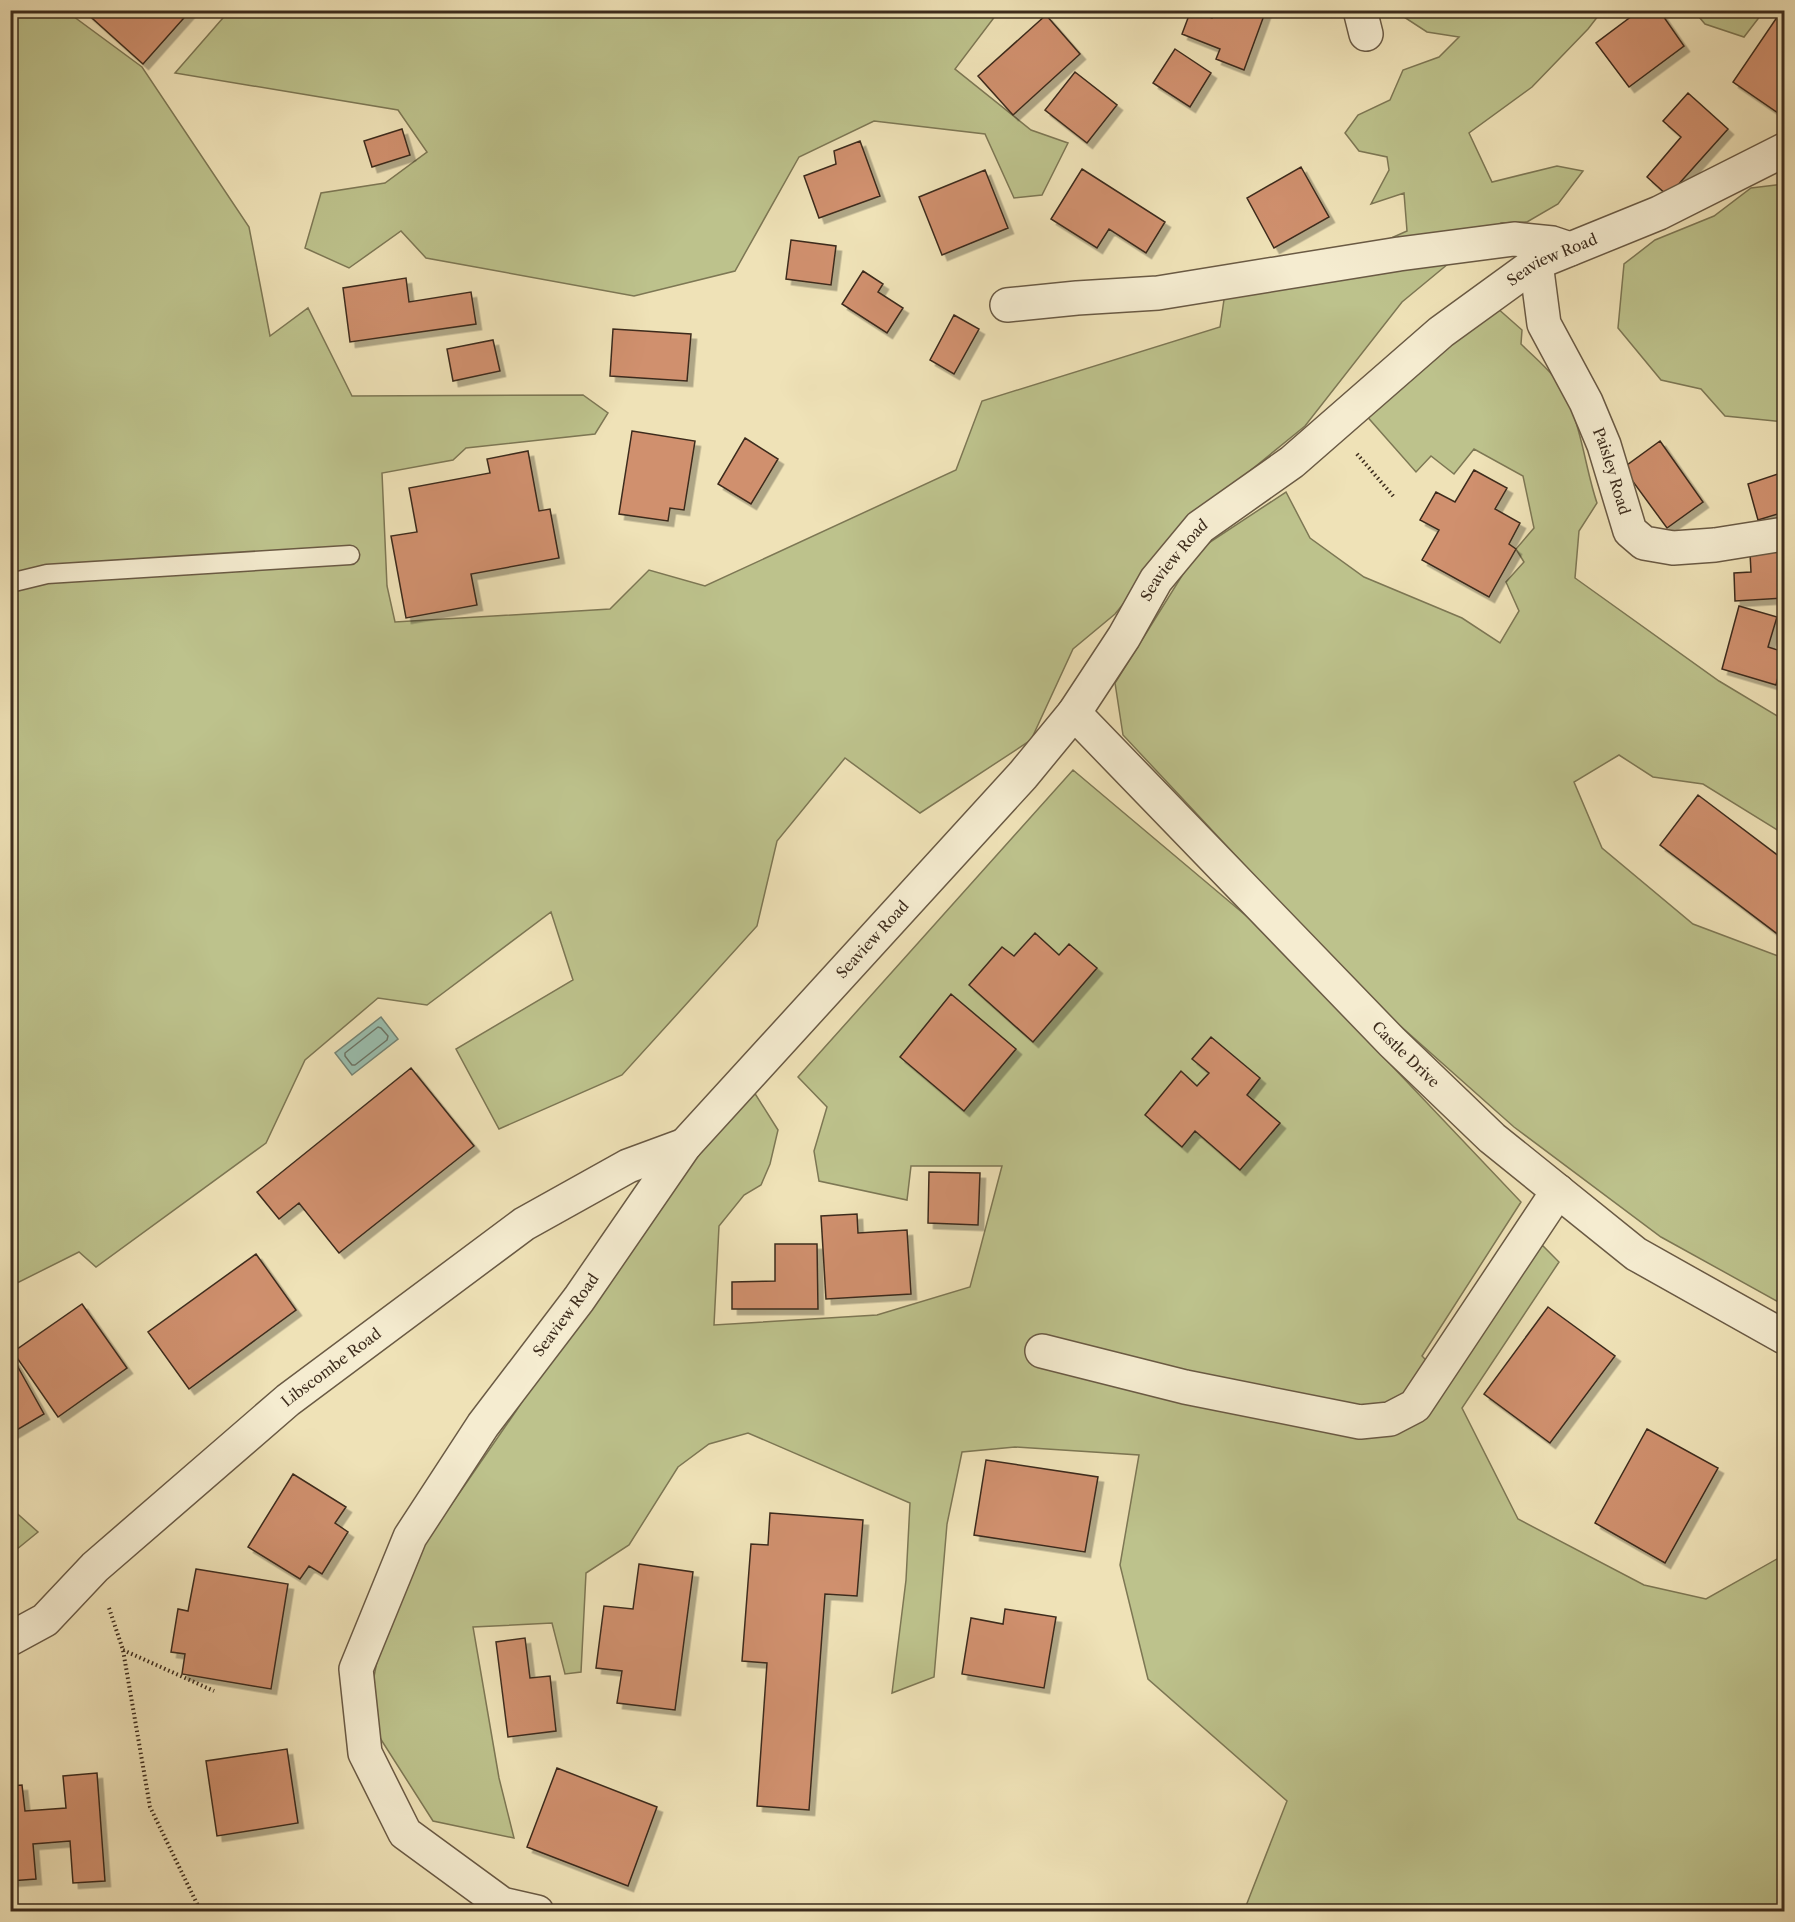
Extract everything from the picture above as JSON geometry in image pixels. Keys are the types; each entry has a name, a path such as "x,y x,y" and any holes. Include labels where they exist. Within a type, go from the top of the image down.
{"street":[{"name":"Seaview Road","path":"537,1911 502,1904 405,1833 365,1753 356,1669 410,1537 483,1425 579,1299 685,1145 1015,784 1074,714 1124,637 1156,580 1200,527 1292,462 1441,333 1536,263 1659,213 1785,150"},
{"path":"1007,305 1158,293 1399,254 1514,239 1552,243 1570,249"},
{"name":"Paisley Road","path":"1536,263 1544,324 1586,402 1599,434 1630,531 1644,543 1673,548 1715,545 1785,534"},
{"name":"Castle Drive","path":"1074,714 1392,1042 1492,1138 1636,1254 1785,1337"},
{"name":"Libscombe Road","path":"10,1639 45,1620 95,1567 288,1400 524,1224 628,1166 685,1145"},
{"path":"1042,1351 1185,1387 1360,1422 1390,1419 1415,1406 1558,1191"}],"lane":[{"path":"10,583 47,574 350,555"}],"path":[{"path":"1333,426 1394,498"},
{"path":"95,1567 123,1650 150,1807 201,1911"},
{"path":"123,1650 214,1691"}],"green space":[{"path":"11,11 66,11 142,67 249,227 270,336 308,308 352,396 583,395 608,413 595,434 466,448 453,460 382,473 387,586 395,622 610,609 649,570 705,586 956,470 982,401 1220,327 1226,286 1299,279 1407,231 1404,193 1371,204 1389,170 1387,157 1359,151 1345,133 1358,115 1390,100 1403,70 1439,57 1459,37 1427,32 1401,15 1387,11 1602,11 1588,29 1532,87 1469,133 1492,182 1557,166 1583,171 1558,204 1527,222 1501,223 1402,302 1305,426 1196,515 1115,614 1073,649 1031,740 920,813 845,758 777,841 757,926 622,1075 499,1129 456,1049 573,980 551,912 427,1005 378,998 305,1060 266,1143 96,1267 79,1252 11,1286"},
{"path":"229,11 999,11 955,69 1031,130 1068,143 1042,195 1014,198 985,134 874,121 799,157 735,271 634,296 426,258 401,231 349,268 305,248 321,193 385,183 427,152 398,110 175,73"},
{"path":"1694,11 1764,11 1744,37 1705,24"},
{"path":"1784,184 1784,422 1725,416 1701,389 1661,380 1618,328 1624,264 1655,240 1714,216 1751,188"},
{"path":"1496,307 1522,330 1521,344 1554,377 1576,421 1597,503 1579,531 1575,578 1719,681 1784,720 1784,834 1703,784 1653,777 1619,755 1574,782 1602,848 1693,924 1784,957 1784,1305 1661,1237 1514,1127 1370,999 1123,735 1115,683 1198,550 1286,492 1310,538 1364,577 1462,618 1500,643 1519,611 1506,582 1524,562 1516,549 1534,528 1523,476 1474,449 1454,474 1431,456 1416,472 1364,413"},
{"path":"1073,770 1263,930 1521,1202 1422,1356 1449,1384 1542,1245 1559,1262 1462,1408 1518,1519 1644,1585 1706,1599 1784,1555 1784,1911 1244,1911 1287,1801 1148,1679 1120,1565 1139,1455 1015,1447 962,1452 947,1524 934,1677 892,1693 906,1580 910,1503 748,1433 709,1444 678,1467 629,1545 586,1573 581,1672 565,1674 552,1623 473,1627 499,1778 514,1838 433,1821 366,1716 391,1592 516,1411 673,1169 749,1084 778,1130 770,1164 761,1185 744,1195 719,1226 714,1325 877,1315 970,1287 1002,1166 911,1166 907,1200 819,1181 814,1151 827,1107 798,1077"},
{"path":"11,1508 38,1532 11,1554"}],"water":[{"path":"381,1017 398,1039 352,1075 335,1053"}],"building":[{"path":"83,10 191,10 143,64"},
{"path":"1191,10 1212,18 1215,10 1266,10 1244,70 1216,59 1220,49 1182,34"},
{"path":"1640,10 1659,10 1684,46 1629,87 1596,43"},
{"path":"1784,10 1784,110 1781,115 1733,82"},
{"path":"1046,15 1080,54 1013,115 978,76"},
{"path":"1175,49 1211,73 1190,107 1153,83"},
{"path":"1075,72 1117,105 1087,143 1045,110"},
{"path":"1688,93 1728,129 1668,196 1647,177 1681,137 1663,121"},
{"path":"402,129 410,155 372,167 364,141"},
{"path":"860,141 880,196 819,218 804,176 836,164 834,151"},
{"path":"1301,167 1329,217 1274,248 1247,198"},
{"path":"1082,169 1165,222 1146,253 1109,229 1097,248 1051,219"},
{"path":"985,170 1008,228 942,255 919,197"},
{"path":"791,240 836,246 831,285 786,279"},
{"path":"863,271 883,284 878,292 903,308 887,333 842,304"},
{"path":"406,278 409,302 471,292 476,324 350,342 343,288"},
{"path":"954,315 979,329 954,374 930,360"},
{"path":"613,329 691,334 687,381 610,376"},
{"path":"493,340 500,371 453,381 447,349"},
{"path":"632,431 695,441 684,510 670,508 668,521 619,514"},
{"path":"745,438 778,459 751,504 718,484"},
{"path":"1660,441 1703,502 1667,528 1623,468"},
{"path":"528,451 539,511 550,509 559,558 471,574 477,605 406,618 391,536 417,532 409,488 490,473 487,459"},
{"path":"1474,470 1507,488 1495,509 1520,523 1509,544 1516,549 1489,597 1422,560 1439,530 1420,520 1436,492 1455,502"},
{"path":"1784,472 1784,512 1758,520 1748,484"},
{"path":"1784,551 1784,598 1735,601 1734,573 1751,572 1750,553"},
{"path":"1739,606 1777,617 1768,647 1784,652 1776,685 1722,669"},
{"path":"1698,795 1784,860 1784,939 1660,845"},
{"path":"1035,933 1059,955 1069,944 1097,968 1033,1042 969,985 1002,947 1014,956"},
{"path":"951,994 1016,1049 964,1111 900,1057"},
{"path":"1211,1037 1260,1078 1247,1095 1280,1123 1240,1170 1195,1131 1182,1147 1145,1115 1181,1071 1197,1086 1209,1073 1192,1059"},
{"path":"411,1068 474,1146 339,1253 299,1203 279,1219 257,1192"},
{"path":"929,1172 980,1173 978,1225 928,1223"},
{"path":"857,1214 858,1233 907,1230 911,1294 826,1299 821,1216"},
{"path":"775,1244 817,1244 818,1309 732,1309 732,1282 775,1281"},
{"path":"256,1254 296,1310 189,1389 148,1332"},
{"path":"82,1304 127,1368 58,1417 13,1352"},
{"path":"1548,1307 1615,1356 1550,1443 1484,1394"},
{"path":"14,1360 44,1414 10,1434 10,1361"},
{"path":"1647,1429 1718,1468 1665,1563 1595,1523"},
{"path":"986,1460 1098,1477 1085,1552 974,1535"},
{"path":"293,1474 346,1507 335,1523 348,1532 322,1574 309,1566 300,1579 248,1547"},
{"path":"770,1513 863,1520 857,1596 825,1594 809,1810 757,1806 767,1663 742,1661 751,1544 768,1545"},
{"path":"639,1564 693,1572 675,1710 617,1703 622,1671 596,1668 604,1606 633,1609"},
{"path":"196,1569 288,1584 271,1689 182,1674 185,1654 171,1652 178,1609 188,1611"},
{"path":"1005,1609 1056,1617 1044,1688 962,1674 971,1618 1003,1624"},
{"path":"525,1638 530,1678 550,1676 556,1731 508,1737 496,1642"},
{"path":"287,1749 298,1823 217,1836 206,1761"},
{"path":"557,1768 657,1807 628,1886 527,1847"},
{"path":"97,1773 105,1881 73,1883 70,1841 33,1844 36,1879 10,1881 10,1786 22,1785 25,1811 66,1808 63,1776"}]}
